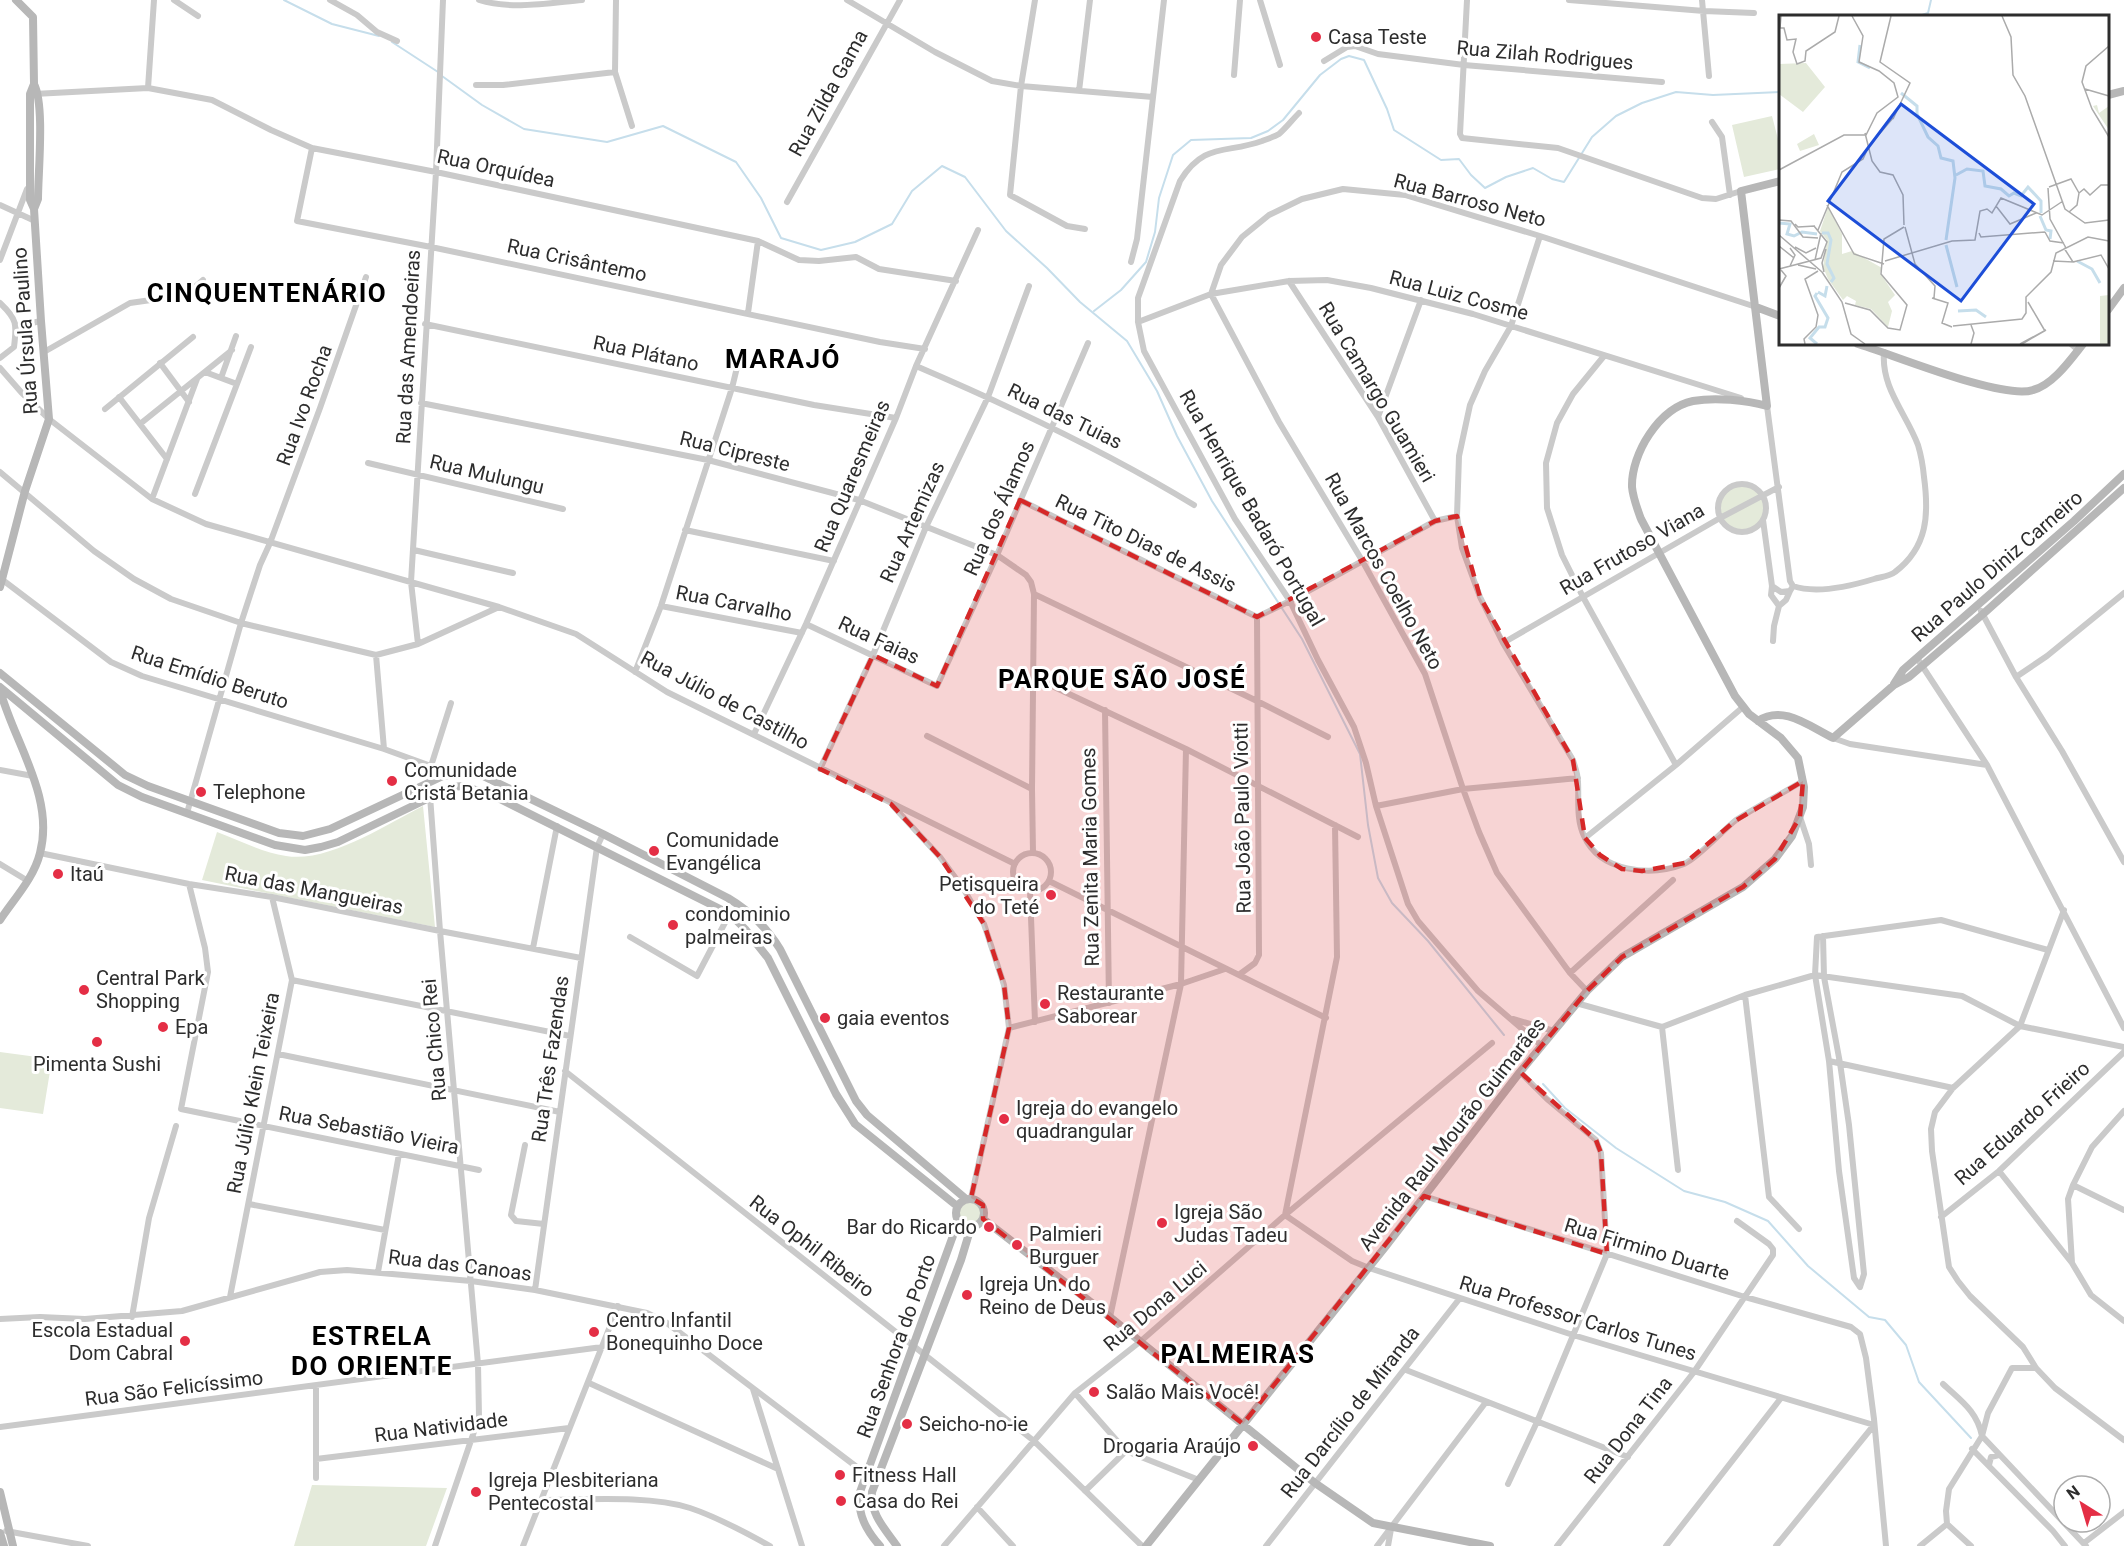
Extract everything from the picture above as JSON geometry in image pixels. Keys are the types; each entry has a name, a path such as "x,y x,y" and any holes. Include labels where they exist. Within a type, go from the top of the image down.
{"street":[{"name":"Rua Úrsula Paulino","path":"16,0 33,17 38,200 34,209"},
{"path":"148,88 154,0"},
{"path":"174,0 198,16"},
{"path":"330,0 357,15 377,32 398,41"},
{"name":"Rua das Amendoeiras","path":"418,644 411,582 436,172 443,0"},
{"path":"479,0 490,4 518,5 582,0"},
{"path":"616,0 615,72 632,126"},
{"path":"847,0 886,24 992,81 1021,86 1153,97"},
{"name":"Rua Zilda Gama","path":"787,202 900,0"},
{"path":"1035,0 1021,86 1010,195 1067,226 1085,229"},
{"path":"1079,91 1089,0"},
{"path":"1131,262 1137,239 1164,0"},
{"path":"1234,75 1240,0"},
{"path":"1260,0 1280,65"},
{"path":"1467,0 1460,134 1464,139 1558,147 1702,198 1716,199 1779,181"},
{"path":"1569,0 1754,13"},
{"path":"1702,0 1709,76"},
{"name":"Rua Zilah Rodrigues","path":"1324,61 1347,47 1355,46 1378,54 1464,65 1662,82"},
{"path":"476,85 503,85 615,72"},
{"name":"Rua Orquídea","path":"35,94 148,88 212,100 312,148 436,172 758,241 799,260 819,261 856,257 879,269 956,280"},
{"path":"2109,95 2124,91"},
{"name":"Rua Úrsula Paulino","path":"0,581 25,491 49,419 35,220 30,200 35,94"},
{"name":"Rua Henrique Badaró Portugal","path":"1299,113 1278,135 1253,144 1213,152 1203,156 1188,168 1180,181 1138,298 1138,322 1144,351 1230,509 1289,602 1354,727 1366,763 1376,806 1408,904 1418,921 1478,991 1542,1046"},
{"path":"1712,122 1722,137 1730,195"},
{"name":"Rua Crisântemo","path":"312,148 297,221 321,228 431,247 880,342 925,349"},
{"path":"0,260 19,213 30,176"},
{"name":"Rua Barroso Neto","path":"1211,294 1221,265 1242,237 1260,222 1269,215 1302,199 1343,189 1405,195 1540,236 1756,308"},
{"path":"1741,191 1791,588 1786,600 1779,606 1773,641"},
{"path":"0,205 35,220"},
{"name":"Rua Quaresmeiras","path":"754,734 834,561 916,366 978,230"},
{"path":"1540,236 1511,326 1485,371 1470,405 1459,456 1457,516 1466,558 1480,597 1503,643 1573,760 1578,778 1579,821 1584,838 1600,855 1622,868 1642,871 1685,863 1736,821 1803,781 1798,758 1790,748 1743,707 1736,696 1641,519 1632,488 1637,459 1645,442 1661,421 1680,406 1693,402 1747,400"},
{"path":"748,313 758,241"},
{"name":"Rua Ivo Rocha","path":"187,813 221,700 241,623 260,565 345,340 366,277"},
{"path":"44,352 130,303 186,295 203,280"},
{"name":"Rua Luiz Cosme","path":"1138,322 1211,294 1289,280 1327,280 1421,300 1767,406"},
{"name":"Rua Camargo Guamieri","path":"1289,280 1378,417 1435,521"},
{"name":"Rua Artemizas","path":"820,769 873,655 926,527 988,397 1029,286"},
{"path":"2109,309 2124,288"},
{"name":"Rua Marcos Coelho Neto","path":"1211,294 1279,422 1363,562 1425,674 1463,789 1497,873 1570,973 1587,991"},
{"path":"1378,417 1421,300"},
{"path":"0,303 12,314 16,326 14,347 0,358"},
{"path":"1756,308 1779,316"},
{"path":"16,326 41,321"},
{"name":"Rua Plátano","path":"425,324 814,405 896,418"},
{"path":"221,378 236,336"},
{"path":"105,409 193,337"},
{"name":"Rua dos Álamos","path":"937,686 997,555 1088,343"},
{"path":"1861,345 1980,384 2018,393 2035,390 2050,381 2077,346"},
{"path":"195,494 251,347"},
{"path":"140,424 232,350"},
{"path":"636,672 661,606 732,388 741,351"},
{"path":"1772,586 1781,592 1791,588 1849,587 1894,574 1913,553 1924,532 1927,516 1922,463 1912,433 1886,382 1883,366 1884,352"},
{"path":"1604,356 1573,394 1557,423 1546,463 1547,508 1562,555 1582,597 1676,765"},
{"path":"160,363 189,402"},
{"name":"Rua das Tuias","path":"916,366 1096,448 1194,505"},
{"name":"Rua Júlio de Castilho","path":"0,368 49,419 152,499 206,524 499,607 576,634 667,692 891,804 940,857 963,888 984,924 1004,985 1009,1028 968,1199"},
{"path":"205,372 237,384"},
{"path":"152,499 197,379"},
{"path":"119,397 167,459"},
{"name":"Rua Cipreste","path":"421,403 708,460 859,500 997,555 1026,575 1031,582 1034,594"},
{"name":"Rua Mulungu","path":"368,463 563,509"},
{"path":"0,472 93,551 134,579 171,599 241,623 376,656 418,644 499,607"},
{"name":"Rua Paulo Diniz Carneiro","path":"1920,662 1983,615 2076,525 2124,474"},
{"path":"1763,520 1755,529 1745,532 1734,531 1724,525 1720,518 1718,505 1722,495 1730,488 1746,485 1762,494 1766,503 1763,520 1772,586 1771,596 1779,606"},
{"name":"Rua Frutoso Viana","path":"1503,643 1659,552 1762,494 1779,487"},
{"name":"Rua Paulo Diniz Carneiro","path":"1833,738 1894,685 1909,677 1920,662 1978,605 2124,488"},
{"name":"Rua Tito Dias de Assis","path":"1020,500 1257,616"},
{"path":"1257,616 1289,602 1435,521 1457,516"},
{"path":"685,530 834,561"},
{"path":"414,550 513,573"},
{"name":"Rua Emídio Beruto","path":"0,581 111,662 142,676 384,748 431,766"},
{"path":"2016,677 2047,656 2124,593"},
{"path":"1033,854 1034,594 1257,700 1328,737"},
{"path":"1978,605 2016,677 2062,751 2124,862"},
{"name":"Rua Carvalho","path":"661,606 802,633"},
{"name":"Rua João Paulo Viotti","path":"1240,974 1255,963 1259,955 1257,616"},
{"name":"Rua Faias","path":"806,624 937,686"},
{"path":"376,656 384,748"},
{"path":"1920,662 1987,765 2124,1028"},
{"path":"0,673 125,775 279,833 303,836 330,830 443,776 459,773 481,775 728,898 742,906 769,931 848,1087 867,1115 968,1199 978,1200 983,1205 985,1212 983,1219 976,1226 964,1226 958,1222 957,1206 968,1199"},
{"path":"1033,677 1186,748 1358,837"},
{"path":"0,688 33,776 41,806 43,830 40,853 28,880 0,920"},
{"path":"0,688 118,785 275,845 305,850 338,842 430,796 452,787 463,786 476,789 557,826 725,912 745,929 768,958 836,1094 855,1124 957,1206"},
{"path":"430,782 431,766 451,703"},
{"path":"1584,838 1676,765 1743,707"},
{"name":"Rua Zenita Maria Gomes","path":"1105,710 1108,1003"},
{"path":"1758,721 1771,716 1788,716 1850,744 1987,765"},
{"path":"927,736 1032,789"},
{"path":"1110,1317 1181,984 1186,748"},
{"path":"0,770 33,776"},
{"path":"1376,806 1463,789 1578,778"},
{"name":"Avenida Raul Mourão Guimarães","path":"1146,1546 1369,1268 1576,1003 1622,957 1743,887 1775,859 1792,836 1800,817 1803,807 1803,781"},
{"name":"Rua Chico Rei","path":"430,796 478,1364 479,1417 435,1546"},
{"path":"891,804 1015,864"},
{"path":"1800,817 1809,844 1812,865"},
{"path":"1285,1215 1337,957 1335,825"},
{"path":"533,948 557,826"},
{"name":"Rua Três Fazendas","path":"535,1290 597,847 603,834"},
{"name":"Rua das Mangueiras","path":"40,853 189,884 272,897 581,957"},
{"path":"1033,854 1039,855 1048,863 1051,875 1049,881 1038,891 1023,889 1014,878 1015,864 1023,856 1033,854"},
{"path":"0,864 28,880"},
{"path":"1570,973 1673,880"},
{"path":"1049,881 1326,1017"},
{"name":"Rua Sebastião Vieira","path":"189,884 205,948 208,972 182,1108 479,1170"},
{"path":"1030,891 1035,1022"},
{"name":"Rua Júlio Klein Teixeira","path":"230,1297 292,980 272,897"},
{"path":"630,937 697,976 725,912 728,898"},
{"path":"2064,910 2020,1026 1953,1088 1935,1112 1931,1129 1949,1267 1958,1281 2024,1347 2036,1368 2055,1388 2124,1440"},
{"path":"1820,937 1941,920 2048,950"},
{"path":"1820,937 1824,977 1850,1125 1864,1274 1860,1287 1854,1278 1839,1171 1829,1061 1815,975 1820,937"},
{"path":"1009,1028 1181,984 1225,969"},
{"path":"1576,1003 1662,1027 1745,995 1815,975 1962,996 2020,1026 2124,1050"},
{"path":"292,980 570,1036"},
{"path":"1745,995 1769,1197 1799,1229"},
{"name":"Rua Henrique Badaró Portugal","path":"1510,1018 1554,1031"},
{"path":"1662,1027 1678,1170"},
{"name":"Rua Dona Luci","path":"944,1546 1075,1393 1141,1341 1285,1215 1492,1043"},
{"name":"Rua Eduardo Frieiro","path":"1941,1217 1999,1171 2124,1050"},
{"path":"278,1054 560,1112"},
{"path":"1829,1061 1953,1088"},
{"name":"Rua Ophil Ribeiro","path":"565,1071 1034,1441 1142,1546"},
{"path":"1508,1484 1537,1422 1607,1254 1601,1153 1596,1140 1547,1099 1520,1072"},
{"path":"2072,1263 2068,1200 2073,1185 2092,1147 2124,1111"},
{"path":"132,1317 149,1218 176,1126"},
{"path":"525,1145 512,1215 516,1221 544,1224"},
{"path":"378,1272 399,1154"},
{"path":"1999,1171 2072,1263 2091,1294 2124,1321"},
{"path":"2073,1185 2124,1210"},
{"name":"Rua Firmino Duarte","path":"1424,1196 1745,1297 1851,1327 1860,1334 1866,1358 1874,1425"},
{"path":"249,1204 385,1230"},
{"name":"Rua Professor Carlos Tunes","path":"1285,1215 1352,1261 1369,1268 1573,1335 1874,1425"},
{"path":"983,1219 1141,1341 1315,1483 1373,1522 1490,1546"},
{"name":"Rua Dona Tina","path":"1557,1546 1694,1372 1773,1256 1773,1249 1769,1244 1737,1221"},
{"name":"Rua Senhora do Porto","path":"880,1546 869,1532 860,1511 859,1500 866,1474 958,1222"},
{"name":"Rua Senhora do Porto","path":"897,1546 876,1517 872,1508 872,1492 961,1260 971,1227"},
{"name":"Rua das Canoas","path":"0,1319 40,1317 85,1320 182,1311 320,1272 378,1272 535,1290 647,1313 667,1323 866,1474"},
{"name":"Rua Darcílio de Miranda","path":"1266,1546 1461,1298"},
{"path":"523,1546 618,1306"},
{"name":"Rua São Felicíssimo","path":"0,1427 602,1347"},
{"path":"1971,1546 1947,1524 1949,1488 1982,1436 1988,1413 2012,1368 2036,1368"},
{"path":"1406,1370 1628,1457"},
{"path":"588,1383 778,1469"},
{"path":"1943,1384 1973,1412 1982,1436 2085,1545 2124,1512"},
{"path":"316,1386 316,1478"},
{"path":"753,1388 802,1546"},
{"path":"1075,1393 1126,1451 1199,1480"},
{"path":"1666,1546 1781,1398"},
{"path":"1377,1546 1486,1402"},
{"path":"1776,1546 1874,1425"},
{"path":"1874,1425 1886,1546"},
{"name":"Rua Natividade","path":"316,1459 569,1428"},
{"path":"1972,1449 2065,1546"},
{"path":"1085,1491 1126,1451"},
{"path":"1989,1466 1991,1457 2000,1455"},
{"path":"0,1492 4,1546"},
{"path":"541,1500 623,1500 689,1508 770,1546"},
{"path":"977,1507 1013,1546"},
{"path":"1920,1546 1947,1524"},
{"path":"1388,1546 1392,1527"},
{"path":"2,1533 13,1546"},
{"path":"2,1533 88,1546"}],"highlighted area":[{"path":"1020,500 1257,617 1435,521 1457,516 1480,597 1573,760 1585,838 1600,855 1622,869 1642,871 1685,863 1735,821 1803,781 1800,817 1775,859 1743,887 1622,957 1587,991 1520,1072 1596,1140 1601,1153 1607,1254 1424,1196 1243,1424 983,1219 983,1205 971,1198 1009,1028 1004,985 984,924 940,857 891,804 820,769 873,655 937,686"}],"green space":[{"path":"1772,116 1779,143 1779,169 1744,177 1732,125"},
{"path":"1742,484 1759,491 1766,508 1759,525 1742,532 1725,525 1718,508 1725,491"},
{"path":"423,806 435,927 202,880 217,832 269,852 303,857 320,854 356,841"},
{"path":"0,1052 52,1059 43,1114 0,1108"},
{"path":"970,1202 979,1205 982,1214 979,1223 970,1226 961,1223 958,1214 961,1205"},
{"path":"312,1485 447,1488 426,1546 294,1546"}],"waterway":[{"path":"284,0 332,24 379,36"},
{"path":"1922,15 1928,13 1931,0"},
{"path":"392,42 438,72"},
{"path":"1094,311 1121,290 1146,262 1155,232 1159,198 1173,155 1191,140 1251,138 1268,131 1283,120 1320,75 1341,59 1349,56 1364,60 1387,109 1394,130 1441,160 1459,159 1485,188 1506,177 1533,168 1552,179 1564,182 1592,137 1616,116 1642,103 1676,92 1713,95 1779,92"},
{"path":"442,76 482,105 524,129 607,142 663,126 736,162 761,198 781,238 821,250 855,242 892,224 912,191 942,166 965,177 1006,231 1080,302 1127,341 1157,391 1177,436 1212,501 1302,639 1360,754 1368,825 1378,878 1392,903 1428,941 1504,1035"},
{"path":"1543,1084 1565,1108 1616,1148 1684,1191 1725,1202 1768,1221 1808,1266 1869,1317 1885,1320 1906,1345 1919,1382 1971,1438"}],"place":[{"name":"Casa Teste","path":"1316,37"},
{"name":"Comunidade Cristã Betania","path":"392,781"},
{"name":"Telephone","path":"201,792"},
{"name":"Comunidade Evangélica","path":"654,851"},
{"name":"Itaú","path":"58,874"},
{"name":"Petisqueira do Teté","path":"1051,895"},
{"name":"condominio palmeiras","path":"673,925"},
{"name":"Central Park Shopping","path":"84,990"},
{"name":"Restaurante Saborear","path":"1045,1004"},
{"name":"gaia eventos","path":"825,1018"},
{"name":"Epa","path":"163,1027"},
{"name":"Pimenta Sushi","path":"97,1042"},
{"name":"Igreja do evangelo quadrangular","path":"1004,1119"},
{"name":"Igreja São Judas Tadeu","path":"1162,1223"},
{"name":"Bar do Ricardo","path":"989,1227"},
{"name":"Palmieri Burguer","path":"1017,1245"},
{"name":"Igreja Un. do Reino de Deus","path":"967,1295"},
{"name":"Centro Infantil Bonequinho Doce","path":"594,1332"},
{"name":"Escola Estadual Dom Cabral","path":"185,1341"},
{"name":"Salão Mais Você!","path":"1094,1392"},
{"name":"Seicho-no-ie","path":"907,1424"},
{"name":"Drogaria Araújo","path":"1253,1446"},
{"name":"Fitness Hall","path":"840,1475"},
{"name":"Igreja Plesbiteriana Pentecostal","path":"476,1492"},
{"name":"Casa do Rei","path":"841,1501"}],"district":[{"name":"CINQUENTENÁRIO","path":"267,293"},
{"name":"MARAJÓ","path":"783,359"},
{"name":"PARQUE SÃO JOSÉ","path":"1122,679"},
{"name":"ESTRELA DO ORIENTE","path":"372,1351"},
{"name":"PALMEIRAS","path":"1238,1354"}]}
